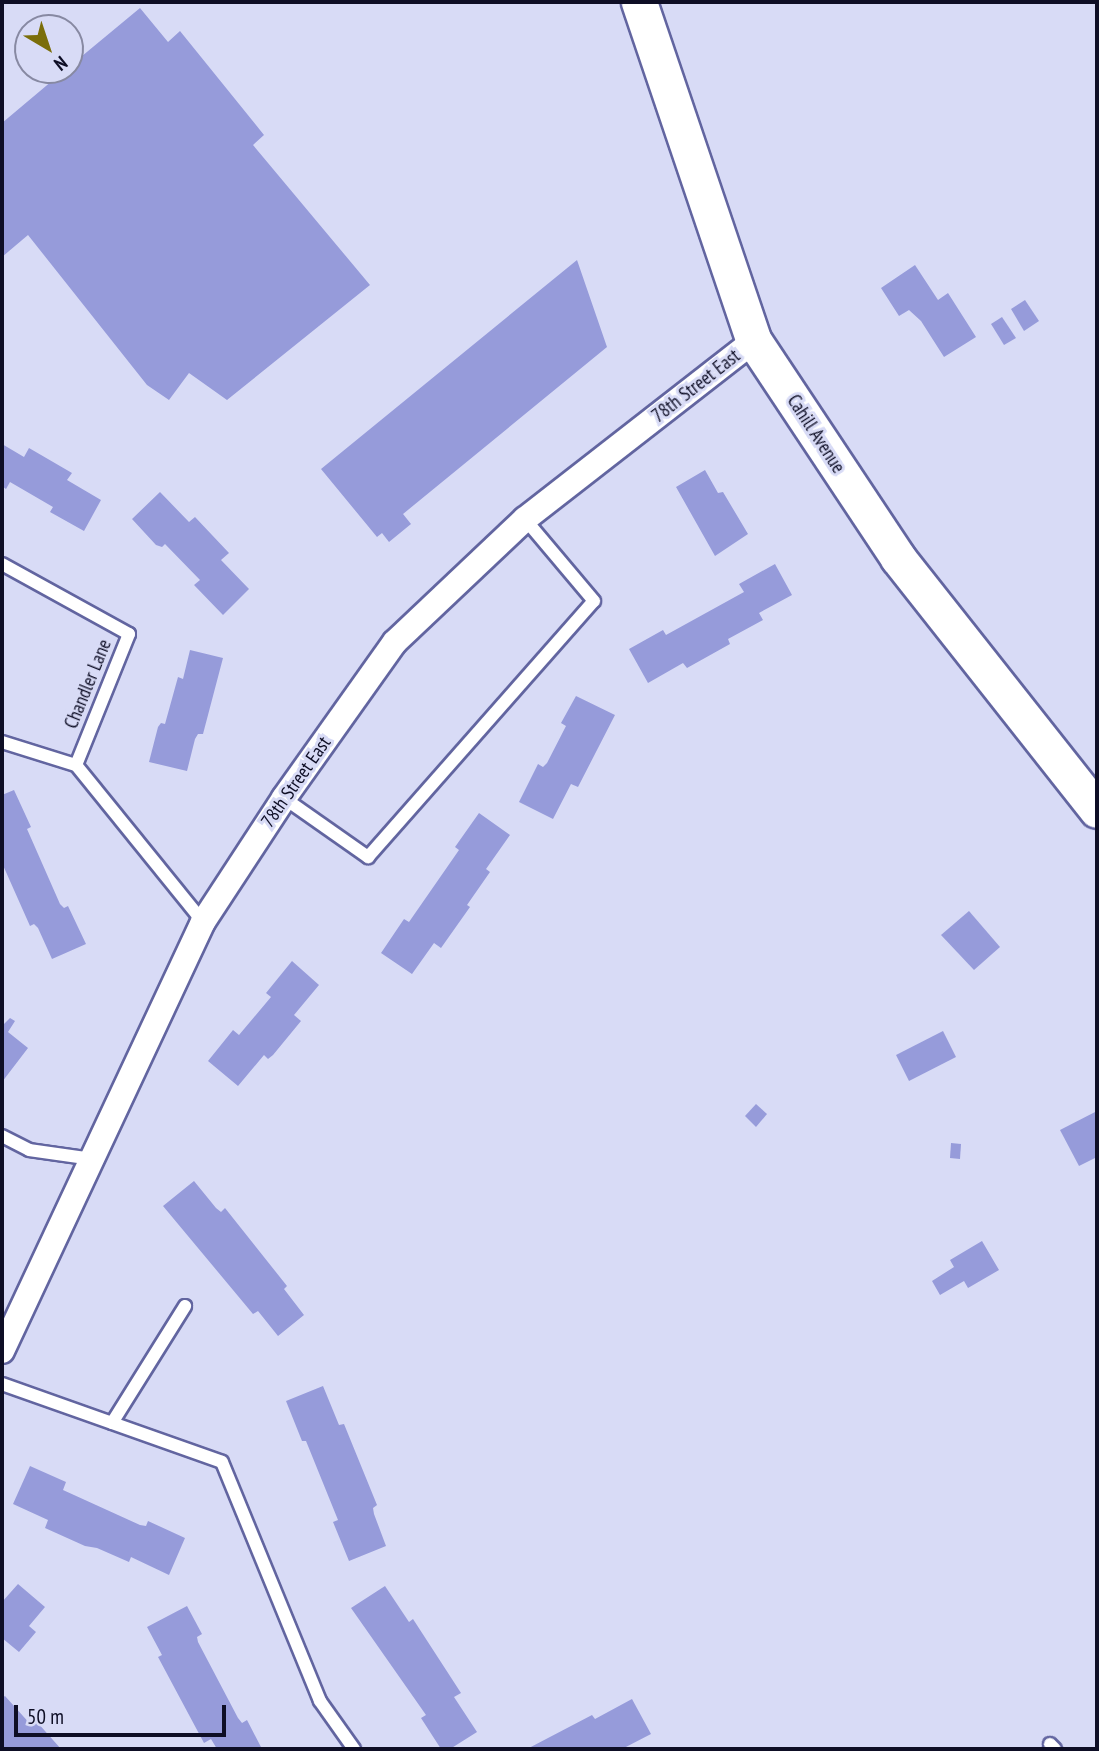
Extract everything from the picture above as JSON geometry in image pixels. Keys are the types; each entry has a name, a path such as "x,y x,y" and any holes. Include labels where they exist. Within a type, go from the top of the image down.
{"street":[{"name":"Cahill Avenue","path":"639,2 754,341 898,558 1097,810"},
{"name":"78th Street East","path":"2,1350 203,922 285,798 396,642 525,519 754,341"}],"lane":[{"path":"285,798 368,857 594,601 525,519"},
{"name":"Chandler Lane","path":"2,564 129,634 76,765"},
{"path":"2,742 76,765 203,922"},
{"path":"2,1136 29,1150 92,1158"},
{"path":"112,1423 158,1345 185,1306"},
{"path":"2,1384 222,1462 320,1702 354,1749"}],"building":[{"path":"140,8 168,42 180,31 264,135 253,145 370,285 227,400 189,373 169,400 147,385 28,235 2,257 2,123 48,84 84,84 84,54"},
{"path":"577,260 607,347 403,514 411,524 389,542 382,533 377,537 321,469"},
{"path":"915,265 938,300 948,293 976,337 944,357 921,321 909,310 899,316 881,288"},
{"path":"1025,300 1039,321 1024,331 1011,309"},
{"path":"1002,317 1016,338 1004,345 991,324"},
{"path":"2,444 24,457 29,448 72,473 67,480 101,500 84,531 50,512 53,507 10,482 6,489 2,486"},
{"path":"705,470 718,493 723,492 748,534 715,556 676,487"},
{"path":"160,492 189,522 195,517 229,553 221,560 249,589 223,615 194,585 200,580 165,544 162,547 156,545 132,519"},
{"path":"775,564 792,595 759,613 763,620 728,639 730,644 687,668 683,663 648,683 629,649 663,630 666,635 744,592 739,584"},
{"path":"190,650 223,658 203,734 198,734 195,739 187,771 149,762 158,727 161,723 165,724 178,677 183,679"},
{"path":"576,696 615,715 578,787 571,784 553,819 519,802 538,764 543,767 547,763 566,726 561,723"},
{"path":"14,790 31,827 27,829 60,904 64,908 68,906 86,944 52,959 38,928 34,924 30,926 2,863 2,795"},
{"path":"479,813 510,835 486,869 490,872 467,905 470,907 441,948 434,943 412,974 381,953 404,919 409,922 459,850 455,847"},
{"path":"969,911 1000,947 974,970 941,935"},
{"path":"292,961 319,985 294,1015 301,1021 273,1055 268,1059 264,1055 238,1086 208,1061 233,1030 239,1035 271,997 266,993"},
{"path":"10,1018 15,1021 8,1032 28,1048 2,1082 2,1026"},
{"path":"943,1031 956,1057 909,1081 896,1055"},
{"path":"756,1104 767,1114 756,1127 745,1116"},
{"path":"1097,1111 1097,1157 1079,1166 1060,1130"},
{"path":"951,1143 961,1144 960,1159 950,1158"},
{"path":"194,1181 216,1208 221,1212 225,1208 287,1286 284,1289 304,1315 278,1336 258,1311 253,1314 163,1206"},
{"path":"982,1241 999,1270 968,1288 964,1281 940,1295 932,1281 954,1267 950,1260"},
{"path":"323,1386 339,1425 344,1424 377,1505 373,1508 374,1514 386,1546 349,1561 333,1522 338,1520 306,1441 302,1441 286,1401"},
{"path":"30,1466 66,1482 63,1490 140,1525 146,1526 148,1521 185,1538 169,1575 131,1557 129,1562 45,1528 48,1520 13,1504"},
{"path":"18,1584 45,1607 29,1626 36,1632 19,1652 2,1638 2,1602"},
{"path":"385,1586 409,1622 413,1619 461,1693 454,1697 477,1732 450,1749 441,1749 421,1718 426,1715 351,1608"},
{"path":"187,1606 202,1634 197,1637 198,1642 238,1718 242,1723 247,1720 262,1749 217,1749 211,1739 204,1743 158,1657 162,1655 147,1627"},
{"path":"5,1696 32,1726 37,1722 61,1749 2,1749 2,1698"},
{"path":"632,1699 651,1734 622,1749 527,1749 592,1715 595,1719"}]}
